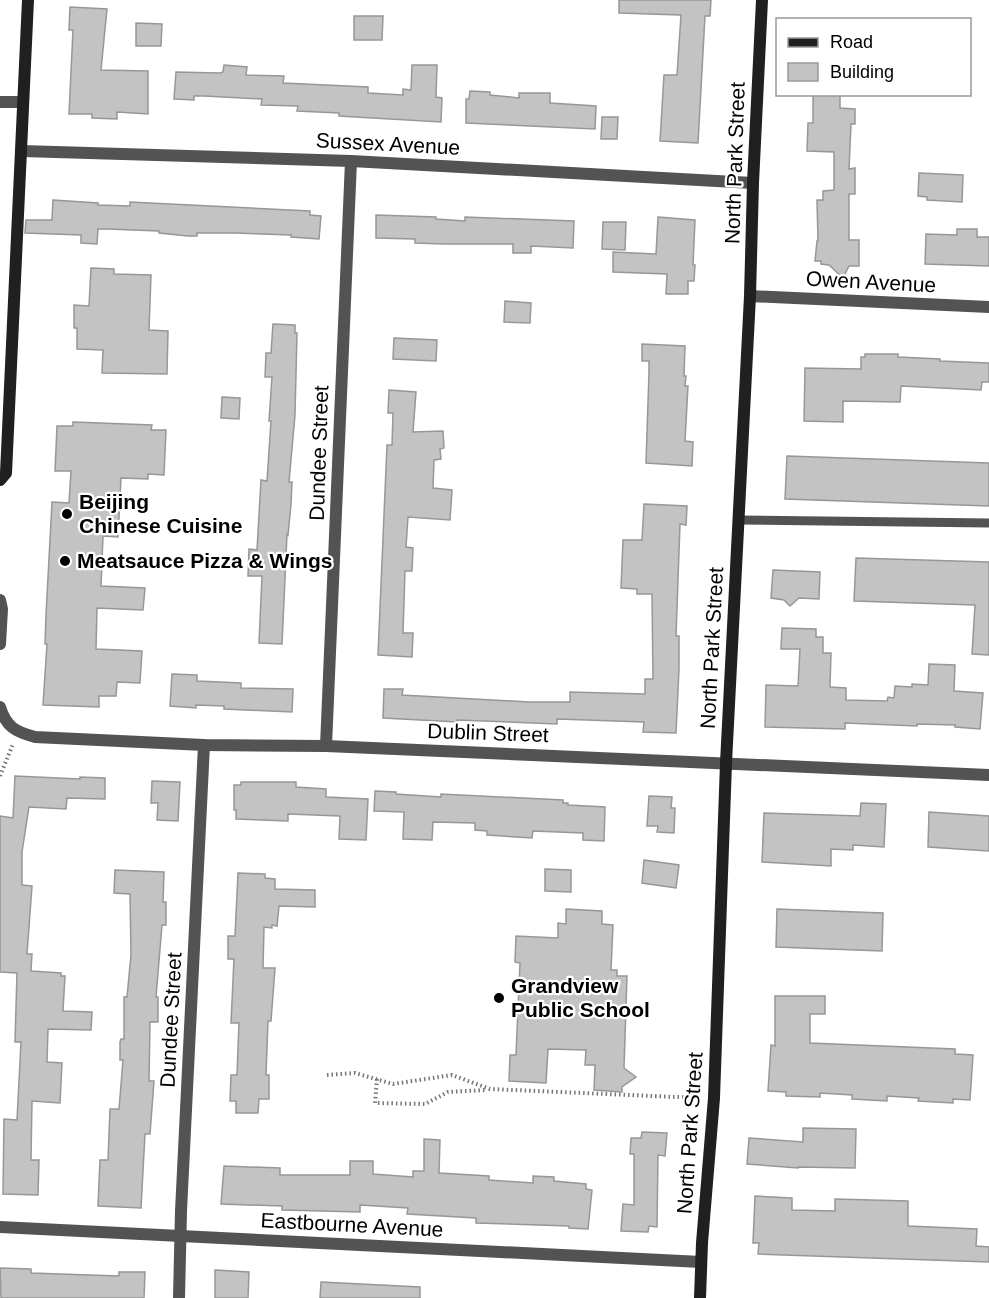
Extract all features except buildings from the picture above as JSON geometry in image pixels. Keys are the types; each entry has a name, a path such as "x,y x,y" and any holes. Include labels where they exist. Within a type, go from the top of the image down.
{"street":[{"path":"0,480 6,473 28,0"},
{"name":"North Park Street","path":"700,1298 714,1098 726,763 750,296 762,0"},
{"path":"0,102 22,102"},
{"name":"Sussex Avenue","path":"22,151 351,161 753,183"},
{"name":"Dundee Street","path":"326,746 351,161"},
{"name":"Owen Avenue","path":"750,296 989,307"},
{"path":"0,600 3,609 0,644"},
{"path":"0,706 8,724 16,732"},
{"name":"Dublin Street","path":"16,732 35,737 204,745 326,746 989,775"},
{"name":"Dundee Street","path":"179,1298 204,745"},
{"name":"Eastbourne Avenue","path":"0,1227 701,1262"}],"lane":[{"path":"738,520 989,523"}],"path":[{"path":"0,776 16,732"},
{"path":"327,1075 355,1073 393,1084 452,1075 490,1089"},
{"path":"377,1079 375,1103 424,1104 448,1092 490,1089 714,1098"}],"place":[{"name":"Beijing Chinese Cuisine","path":"67,514"},
{"name":"Meatsauce Pizza & Wings","path":"65,561"},
{"name":"Grandview Public School","path":"499,998"}]}
